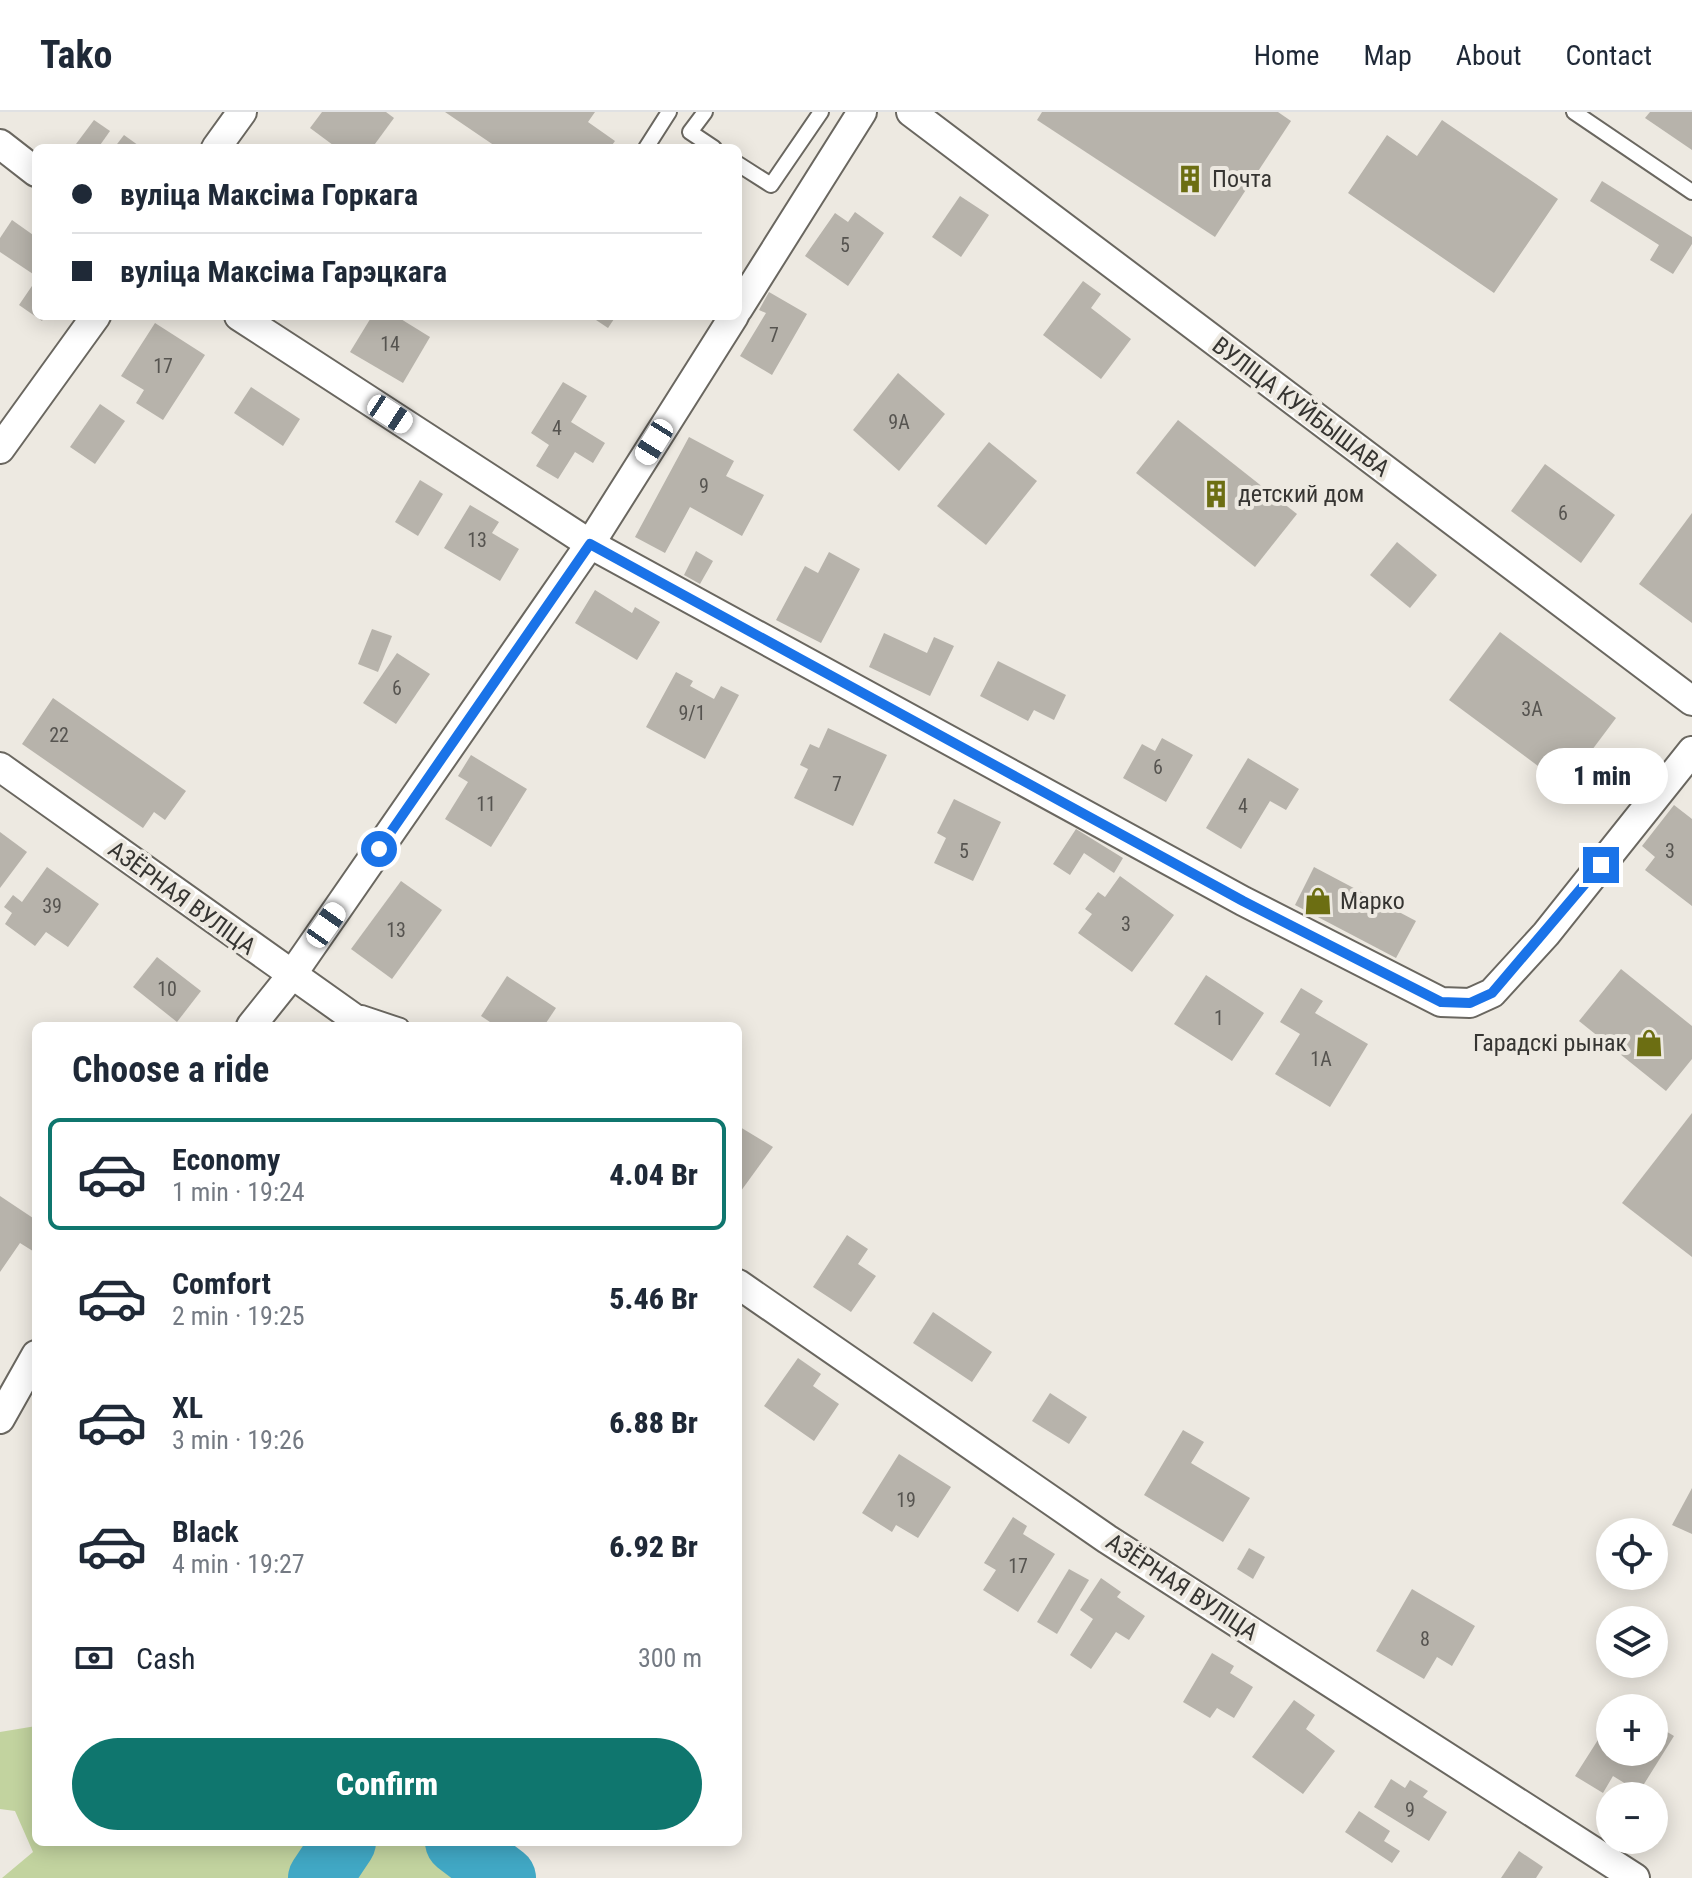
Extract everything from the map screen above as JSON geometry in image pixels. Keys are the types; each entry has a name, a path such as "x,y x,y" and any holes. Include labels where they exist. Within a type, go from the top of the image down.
{"street":[{"path":"219,144 242,112"},
{"path":"742,303 862,112"},
{"name":"ВУЛІЦА КУЙБЫШАВА","path":"911,112 1692,701"},
{"path":"0,144 32,169"},
{"path":"0,449 93,320"},
{"path":"245,320 590,544 1243,901 1441,1002 1470,1003 1492,993 1546,934 1692,751"},
{"path":"254,1022 291,976 590,544 731,320"},
{"name":"АЗЁРНАЯ ВУЛІЦА","path":"0,767 359,1022"},
{"name":"АЗЁРНАЯ ВУЛІЦА","path":"742,1287 1107,1539 1635,1878"},
{"path":"0,1419 32,1362"}],"lane":[{"path":"649,144 669,112"},
{"path":"705,112 690,132 708,144"},
{"path":"742,167 771,185 821,112"},
{"path":"1574,112 1692,192"},
{"path":"328,1000 390,1022"}],"green space":[{"path":"32,1727 32,1846 479,1846 499,1878 2,1878 33,1852 15,1811 0,1809 0,1732"}],"building":[{"path":"322,112 386,112 394,118 375,144 332,144 310,128"},
{"path":"445,112 595,112 588,122 615,141 613,144 492,144"},
{"name":"Почта","path":"1042,112 1278,112 1291,121 1215,237 1037,120"},
{"path":"1650,112 1692,112 1692,150 1645,118"},
{"path":"94,120 110,131 101,144 76,144"},
{"path":"1442,120 1558,199 1494,293 1348,193 1387,135 1417,156"},
{"path":"124,135 136,144 117,144"},
{"path":"1602,181 1692,237 1692,244 1673,274 1650,260 1659,245 1590,201"},
{"path":"960,196 989,215 961,257 932,237"},
{"path":"855,212 884,233 848,286 805,256 835,213 848,222"},
{"path":"12,220 32,234 32,273 0,252 0,238"},
{"path":"1083,281 1101,294 1091,308 1131,339 1101,379 1043,335"},
{"path":"32,286 32,314 19,305"},
{"path":"769,292 807,314 772,375 740,356 766,313 759,310"},
{"path":"370,320 402,320 430,337 403,383 350,352"},
{"path":"596,320 613,320 608,328"},
{"path":"155,323 205,355 163,420 136,403 144,390 121,376"},
{"path":"898,373 945,414 899,471 853,430"},
{"path":"563,382 587,396 571,422 605,443 593,463 575,452 558,479 536,466 549,445 531,433"},
{"path":"251,387 300,419 283,446 234,413"},
{"path":"100,404 125,421 95,464 70,447"},
{"name":"детский дом","path":"1178,420 1297,514 1255,567 1136,473"},
{"path":"689,437 734,461 726,476 764,495 742,536 690,507 665,553 635,537"},
{"path":"989,442 1037,481 986,545 937,506"},
{"path":"1545,464 1615,515 1581,563 1511,511"},
{"path":"420,480 443,494 418,536 395,522"},
{"path":"470,505 499,522 492,533 519,549 500,581 444,548"},
{"path":"1692,513 1692,623 1639,584"},
{"path":"1397,542 1437,575 1410,608 1370,575"},
{"path":"696,551 713,561 700,584 684,575"},
{"path":"829,552 860,569 821,643 776,620 805,566 818,573"},
{"path":"595,590 632,613 635,607 660,622 637,660 575,623"},
{"path":"372,629 392,636 378,672 358,664"},
{"path":"1500,632 1616,718 1565,786 1449,700"},
{"path":"884,633 927,653 934,637 954,646 930,696 869,667"},
{"path":"397,653 430,674 396,724 363,703"},
{"path":"998,661 1066,695 1054,720 1034,710 1028,721 980,696"},
{"path":"676,672 693,681 690,686 714,699 721,686 739,695 705,759 646,727"},
{"path":"53,698 186,791 165,820 154,812 143,828 22,744"},
{"path":"828,728 887,755 853,826 794,798 808,769 800,765 810,744 819,748"},
{"path":"1162,738 1193,755 1166,802 1123,778 1142,744 1155,751"},
{"path":"471,755 527,789 491,847 445,819 468,782 458,776"},
{"path":"1248,758 1299,789 1286,810 1270,801 1241,849 1206,828"},
{"path":"954,799 1001,822 973,881 934,863 946,838 937,833"},
{"path":"1674,805 1692,819 1692,906 1645,870 1655,857 1642,846"},
{"path":"1076,829 1123,858 1114,873 1084,853 1070,875 1053,864"},
{"path":"0,832 27,852 0,888"},
{"path":"47,867 99,904 68,947 46,932 35,946 5,924 12,913 4,907 13,895 22,902"},
{"path":"1314,867 1416,921 1396,958 1295,905"},
{"path":"1120,876 1174,915 1132,972 1078,933 1092,914 1085,909 1098,892 1105,897"},
{"path":"401,881 442,910 392,979 351,949"},
{"path":"157,957 201,991 177,1022 133,987"},
{"name":"Гарадскі рынак","path":"1621,969 1692,1026 1692,1059 1666,1091 1579,1021"},
{"path":"1206,975 1264,1013 1232,1061 1174,1024"},
{"path":"507,976 556,1008 547,1022 490,1022 481,1016"},
{"path":"1301,988 1323,1001 1315,1013 1368,1044 1330,1107 1275,1074 1300,1034 1280,1022"},
{"path":"1692,1113 1692,1257 1622,1203"},
{"path":"742,1128 773,1147 742,1190"},
{"path":"0,1196 32,1217 32,1250 20,1243 0,1272"},
{"path":"847,1235 868,1249 858,1264 876,1276 851,1312 813,1287"},
{"path":"933,1312 992,1352 972,1382 913,1343"},
{"path":"798,1358 821,1374 813,1386 839,1404 814,1441 764,1406"},
{"path":"1050,1393 1087,1417 1069,1444 1032,1421"},
{"path":"1183,1430 1204,1442 1191,1463 1250,1498 1223,1542 1144,1495"},
{"path":"899,1454 951,1487 918,1538 896,1525 892,1532 862,1513"},
{"path":"1692,1488 1692,1534 1672,1525"},
{"path":"1013,1517 1027,1526 1023,1534 1055,1554 1018,1612 983,1590 996,1570 984,1563"},
{"path":"1249,1548 1265,1557 1253,1579 1237,1569"},
{"path":"1069,1569 1089,1580 1057,1634 1037,1622"},
{"path":"1101,1578 1121,1592 1117,1597 1145,1616 1129,1640 1116,1632 1091,1669 1070,1655 1093,1619 1080,1610"},
{"path":"1412,1589 1475,1626 1452,1666 1437,1657 1424,1679 1376,1651"},
{"path":"1212,1653 1234,1666 1230,1673 1253,1687 1234,1718 1217,1708 1210,1718 1183,1702"},
{"path":"1294,1700 1315,1715 1306,1729 1335,1751 1303,1794 1252,1757"},
{"path":"1596,1743 1596,1766 1655,1766 1645,1782 1623,1782 1613,1776 1609,1782 1596,1782 1596,1789 1575,1776"},
{"path":"1391,1779 1405,1788 1410,1780 1428,1791 1423,1797 1447,1812 1429,1841 1374,1807"},
{"path":"1359,1811 1390,1831 1384,1841 1400,1851 1392,1863 1345,1832"},
{"path":"1519,1851 1543,1867 1536,1878 1501,1878"}],"waterway":[{"path":"320,1878 341,1846"},
{"path":"462,1846 504,1878"}],"place":[{"name":"Почта","path":"1190,179"},
{"name":"детский дом","path":"1216,494"},
{"name":"Марко","path":"1318,901"},
{"name":"Гарадскі рынак","path":"1649,1043"}],"route":[{"path":"379,849 590,544 1243,901 1441,1002 1470,1003 1492,993 1546,934 1601,865"}]}
